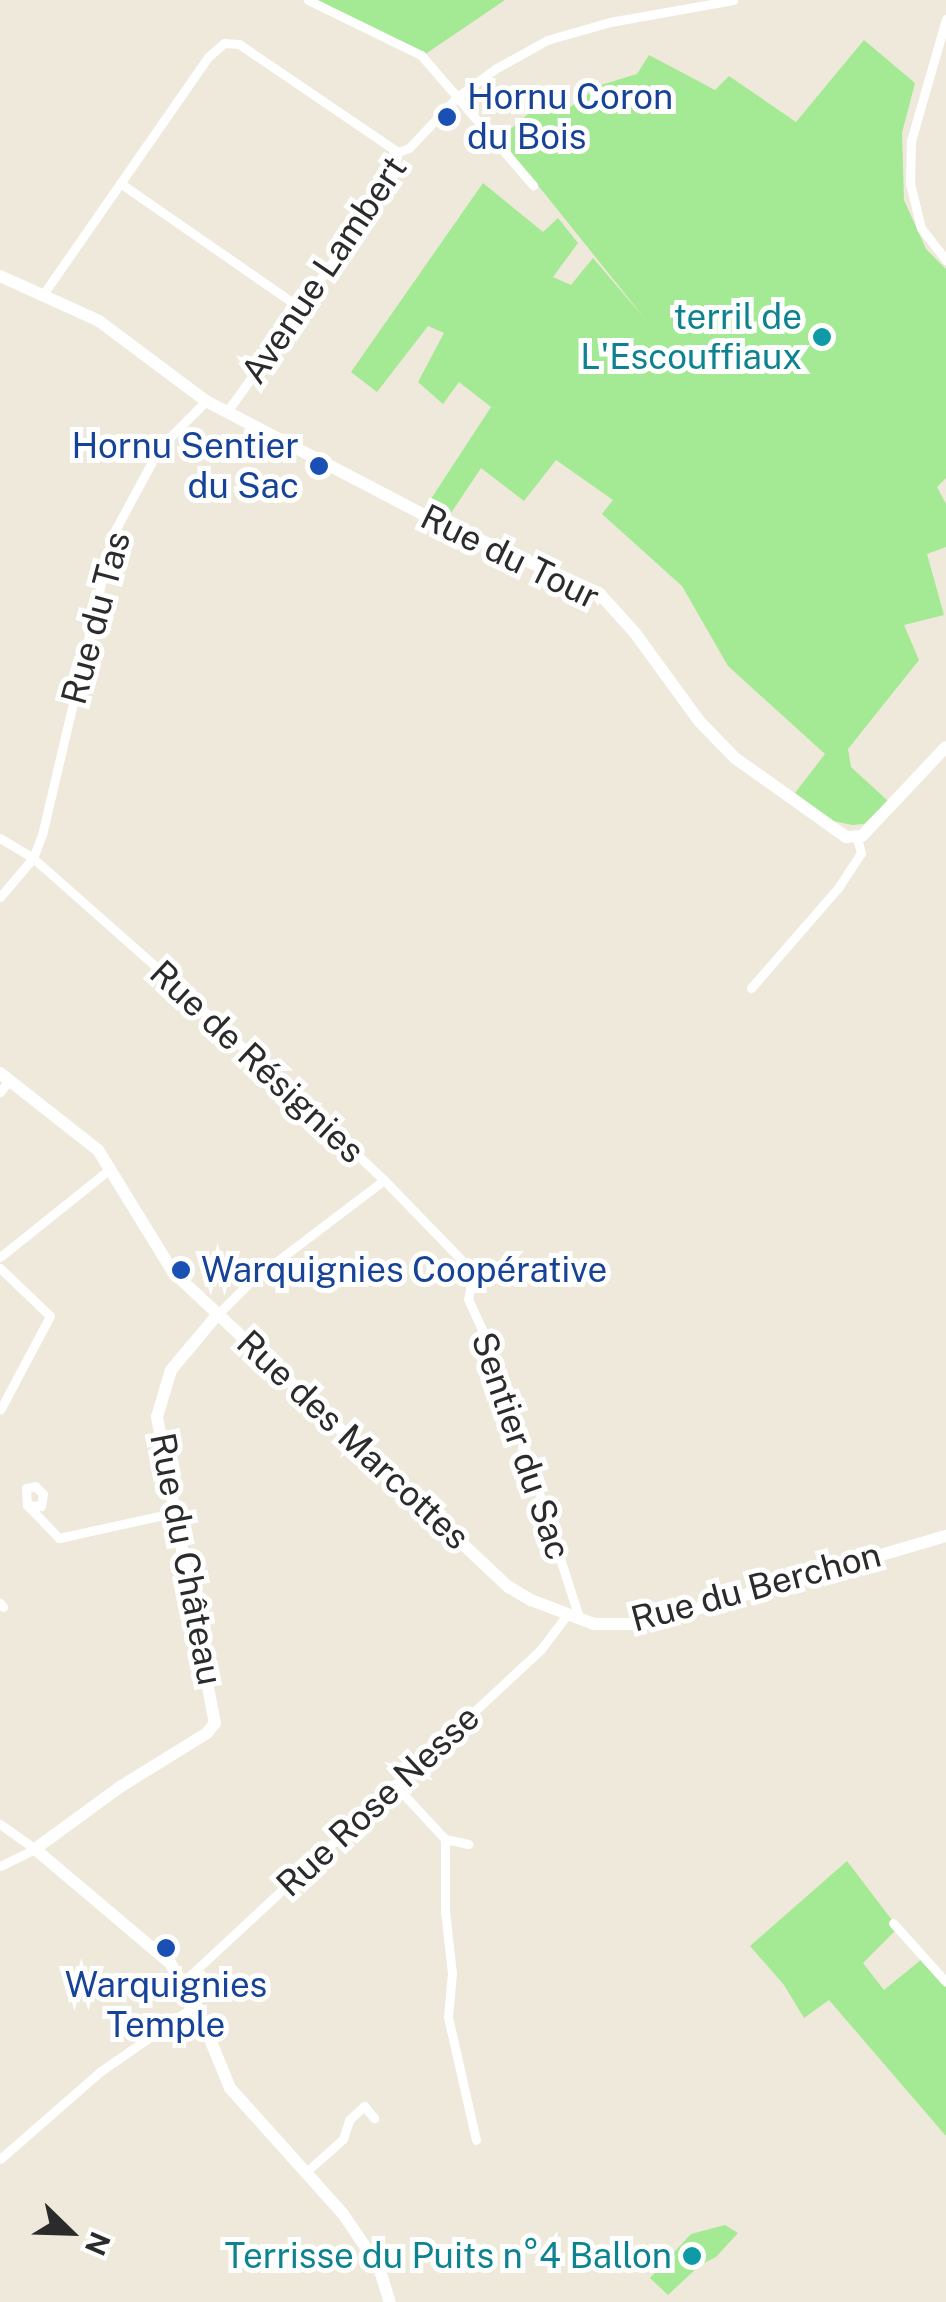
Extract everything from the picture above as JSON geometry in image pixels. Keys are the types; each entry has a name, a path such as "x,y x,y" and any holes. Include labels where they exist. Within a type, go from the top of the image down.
{"street":[{"path":"308,0 421,55 533,185"},
{"name":"Avenue Lambert","path":"228,410 292,321 295,304 309,294 393,175 398,152 409,148 457,97 505,62 547,40 685,3 733,0"},
{"path":"946,19 911,141 910,183 921,228 946,260"},
{"path":"44,293 208,57 215,48 232,41 398,152"},
{"path":"120,183 295,304"},
{"name":"Rue du Tour","path":"0,276 99,321 206,402 228,410 422,514 599,594 635,633 700,722 735,758 825,825 857,838"},
{"name":"Rue du Tas","path":"31,856 42,835 112,536 160,447 206,402"},
{"path":"751,988 838,888 861,853 857,838 946,747"},
{"name":"Rue de Résignies","path":"0,838 31,856 384,1180 474,1272"},
{"path":"0,897 31,856"},
{"path":"0,1092 5,1077 76,1129 111,1167 160,1256 218,1314"},
{"path":"0,1257 111,1167"},
{"name":"Rue des Marcottes","path":"384,1180 257,1276 218,1314 509,1587 574,1618"},
{"path":"0,1268 50,1316 0,1410"},
{"name":"Sentier du Sac","path":"474,1272 468,1299 497,1362 574,1618"},
{"name":"Rue du Château","path":"35,1849 214,1725 214,1699 158,1435 160,1399 176,1361 218,1314"},
{"path":"27,1505 59,1538 172,1513"},
{"name":"Rue du Berchon","path":"574,1618 608,1626 645,1624 946,1536"},
{"name":"Rue Rose Nesse","path":"184,1982 574,1618"},
{"path":"394,1784 446,1839 468,1844"},
{"path":"0,1824 157,1949 184,1982 230,2088 370,2251 390,2302"},
{"path":"446,1839 445,1911 452,1973 448,2017 476,2140"},
{"path":"0,1866 35,1849"},
{"path":"893,1923 946,1982"},
{"path":"0,2159 101,2071 196,2005"},
{"path":"306,2172 343,2139 349,2120 368,2103 374,2118"}],"green space":[{"path":"315,0 505,0 421,57"},
{"path":"864,40 915,83 902,133 904,200 926,249 946,269 946,478 937,487 946,504 946,547 927,554 944,615 904,625 919,660 848,749 851,767 888,801 864,824 852,825 833,821 795,793 825,754 728,666 682,586 602,514 613,500 556,460 524,501 481,468 449,516 427,505 491,407 459,382 443,404 418,382 444,333 428,326 377,392 351,372 483,183 543,232 558,218 578,243 553,277 571,285 593,258 646,320 500,138 549,96 566,110 601,85 637,74 649,55 715,90 729,76 796,122"},
{"path":"847,1861 898,1928 863,1963 884,1990 922,1959 946,1982 946,2136 829,2000 804,2018 784,1985 750,1946"},
{"path":"725,2225 738,2233 716,2257 700,2265 668,2295 650,2278 691,2234"}],"place":[{"name":"Hornu Coron du Bois","path":"447,117"},
{"name":"terril de L'Escouffiaux","path":"822,337"},
{"name":"Hornu Sentier du Sac","path":"319,466"},
{"name":"Warquignies Coopérative","path":"181,1270"},
{"name":"Warquignies Temple","path":"166,1948"},
{"name":"Terrisse du Puits n°4 Ballon","path":"692,2256"}]}
